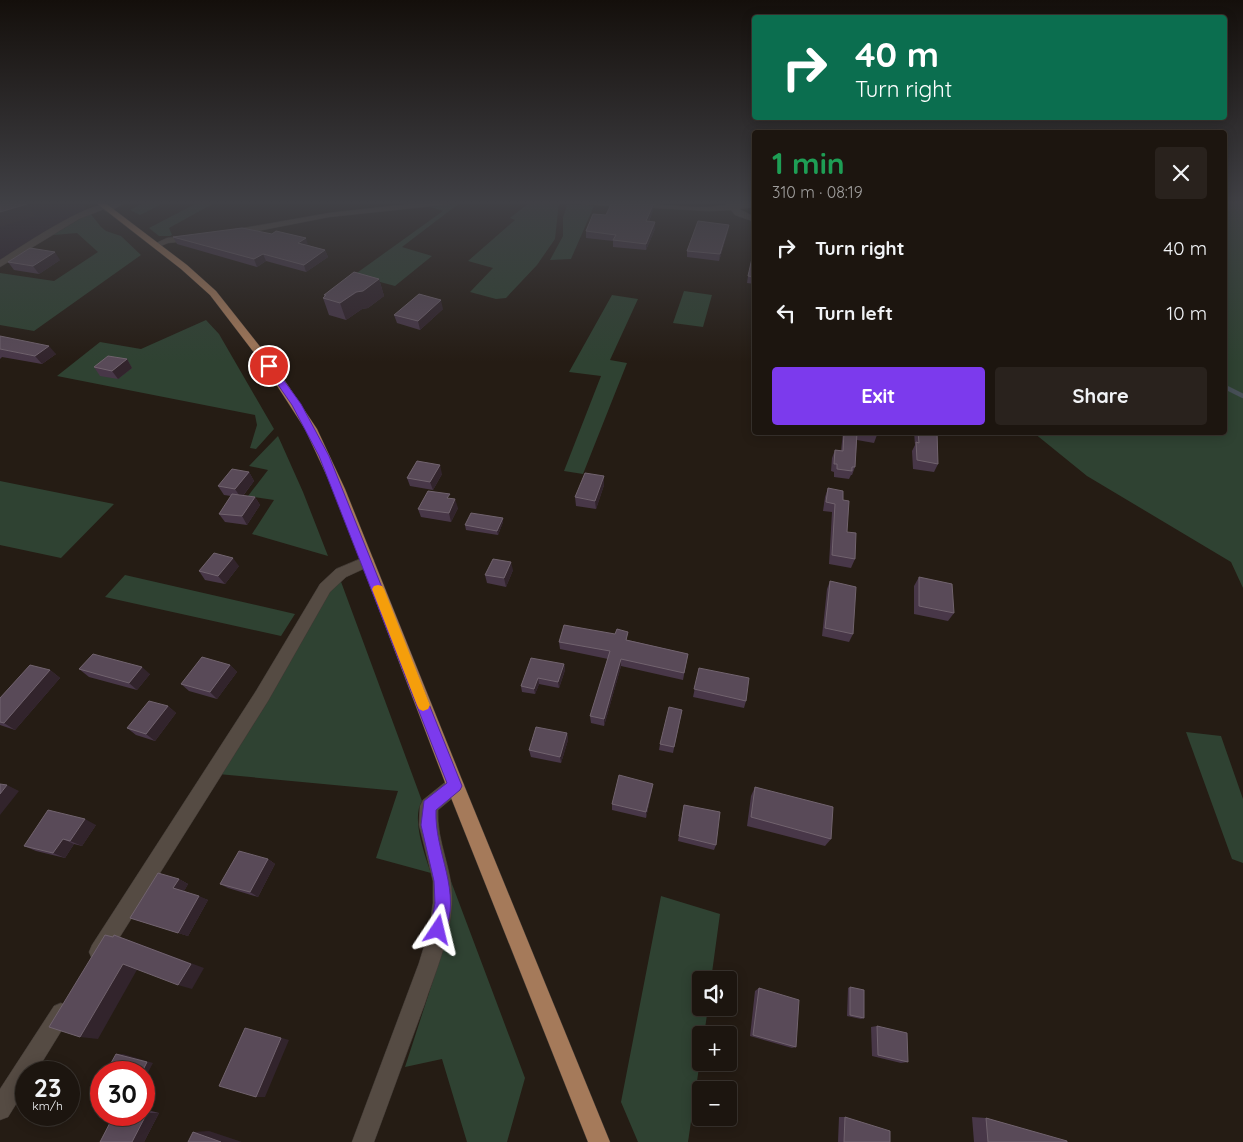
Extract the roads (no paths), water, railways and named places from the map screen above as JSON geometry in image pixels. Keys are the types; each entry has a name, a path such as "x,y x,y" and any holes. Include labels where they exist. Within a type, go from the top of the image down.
{"main road":[{"path":"169,255 213,293 245,333 291,397 324,456 599,1142"}],"street":[{"path":"0,264 14,255"},
{"path":"90,966 262,696 325,588 341,573 367,561"},
{"path":"362,1142 429,963 438,930 443,903 442,881 428,825 429,806 455,786"},
{"path":"0,1109 69,1000"}],"waterway":[{"path":"1227,388 1243,396"}]}
